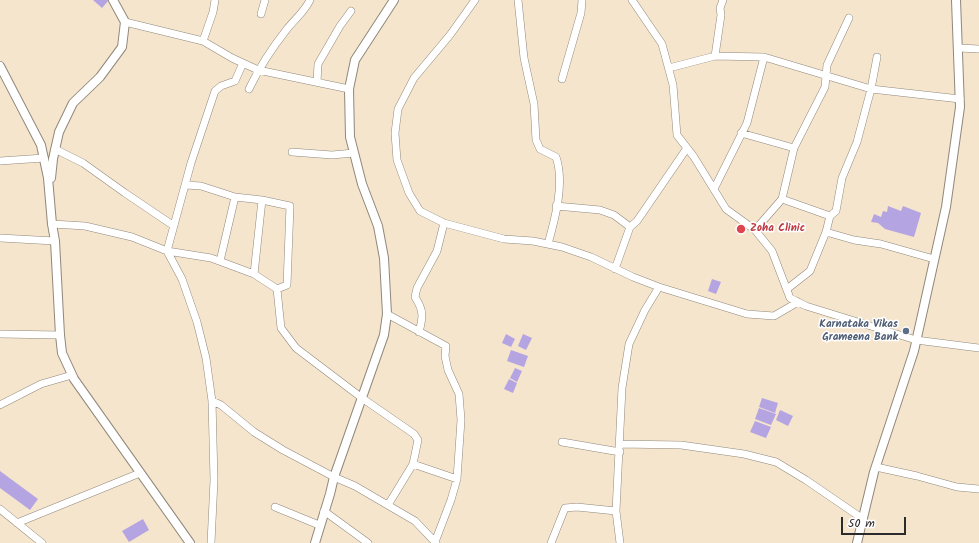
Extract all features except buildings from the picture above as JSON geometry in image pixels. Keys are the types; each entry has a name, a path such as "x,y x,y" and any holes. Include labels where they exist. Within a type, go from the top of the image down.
{"street":[{"path":"50,195 53,159 59,132 73,103 100,77 122,47 125,22 113,0"},
{"path":"203,41 213,12 215,0"},
{"path":"261,14 265,0"},
{"path":"249,89 258,70 287,29 307,7 310,0"},
{"path":"315,543 334,477 384,335 388,314 384,258 378,226 362,184 350,137 349,89 355,60 394,0"},
{"path":"475,0 450,35 414,78 398,109 395,133 397,160 409,193 420,211 444,223 504,239 533,241 562,247 591,257 633,277 659,287 747,314 774,316 798,302"},
{"path":"518,0 524,58 534,104 536,140 540,150 556,157 559,166 559,188 554,222 548,244"},
{"path":"562,79 580,13 582,0"},
{"path":"632,0 662,44 673,85 677,135 726,209 755,230 772,251 790,298 806,306 916,340 979,348"},
{"path":"715,56 721,14 720,8 723,0"},
{"path":"857,543 876,467 916,340 946,207 960,107 959,48 956,0"},
{"path":"317,82 318,64 340,26 351,11"},
{"path":"755,230 782,199 794,148 825,87 827,65 849,18"},
{"path":"125,22 203,41 232,58 258,70 349,89"},
{"path":"959,48 979,49"},
{"path":"669,68 715,56 764,57 871,89 960,99"},
{"path":"714,189 746,123 764,57"},
{"path":"787,289 810,271 826,232 830,216 836,211 842,178 857,142 871,89 877,57"},
{"path":"211,543 214,480 212,402 206,358 197,322 182,279 167,251 191,163 215,91 221,86 235,81 243,63"},
{"path":"0,66 41,145 44,158 48,178 55,241 62,353 72,375 190,543"},
{"path":"741,133 794,148"},
{"path":"615,269 630,227 637,221 687,148"},
{"path":"55,149 83,163 174,226"},
{"path":"292,152 332,155 354,153"},
{"path":"0,161 44,158"},
{"path":"186,185 202,186 235,197 262,200 290,206 286,285 276,289"},
{"path":"220,261 235,197"},
{"path":"782,199 830,216"},
{"path":"254,274 262,200"},
{"path":"556,206 600,210 614,215 630,227"},
{"path":"419,332 422,308 415,297 417,288 437,251 444,223"},
{"path":"52,224 93,227 132,236 167,251 211,258 254,274 276,289 280,328 296,348 362,398 414,434 418,440 413,464 388,505"},
{"path":"826,232 854,240 881,244 934,259"},
{"path":"0,238 55,241"},
{"path":"620,543 616,510 622,388 629,344 645,310 659,287"},
{"path":"212,402 221,405 254,432 284,450 334,477 355,486 415,521 435,542 451,500 457,479 461,420 458,394 448,370 445,356 446,346 388,314"},
{"path":"0,334 60,334"},
{"path":"0,405 41,384 72,375"},
{"path":"562,442 620,452"},
{"path":"620,444 681,445 744,454 776,462 806,480 863,519"},
{"path":"413,464 457,479"},
{"path":"876,467 957,487 979,489"},
{"path":"17,523 140,473"},
{"path":"275,507 319,525"},
{"path":"551,543 565,508 577,507 616,510"},
{"path":"0,509 42,543"},
{"path":"324,511 368,543"}],"place":[{"name":"Zoha Clinic","path":"741,229"},
{"name":"Karnataka Vikas Grameena Bank","path":"906,331"}]}
